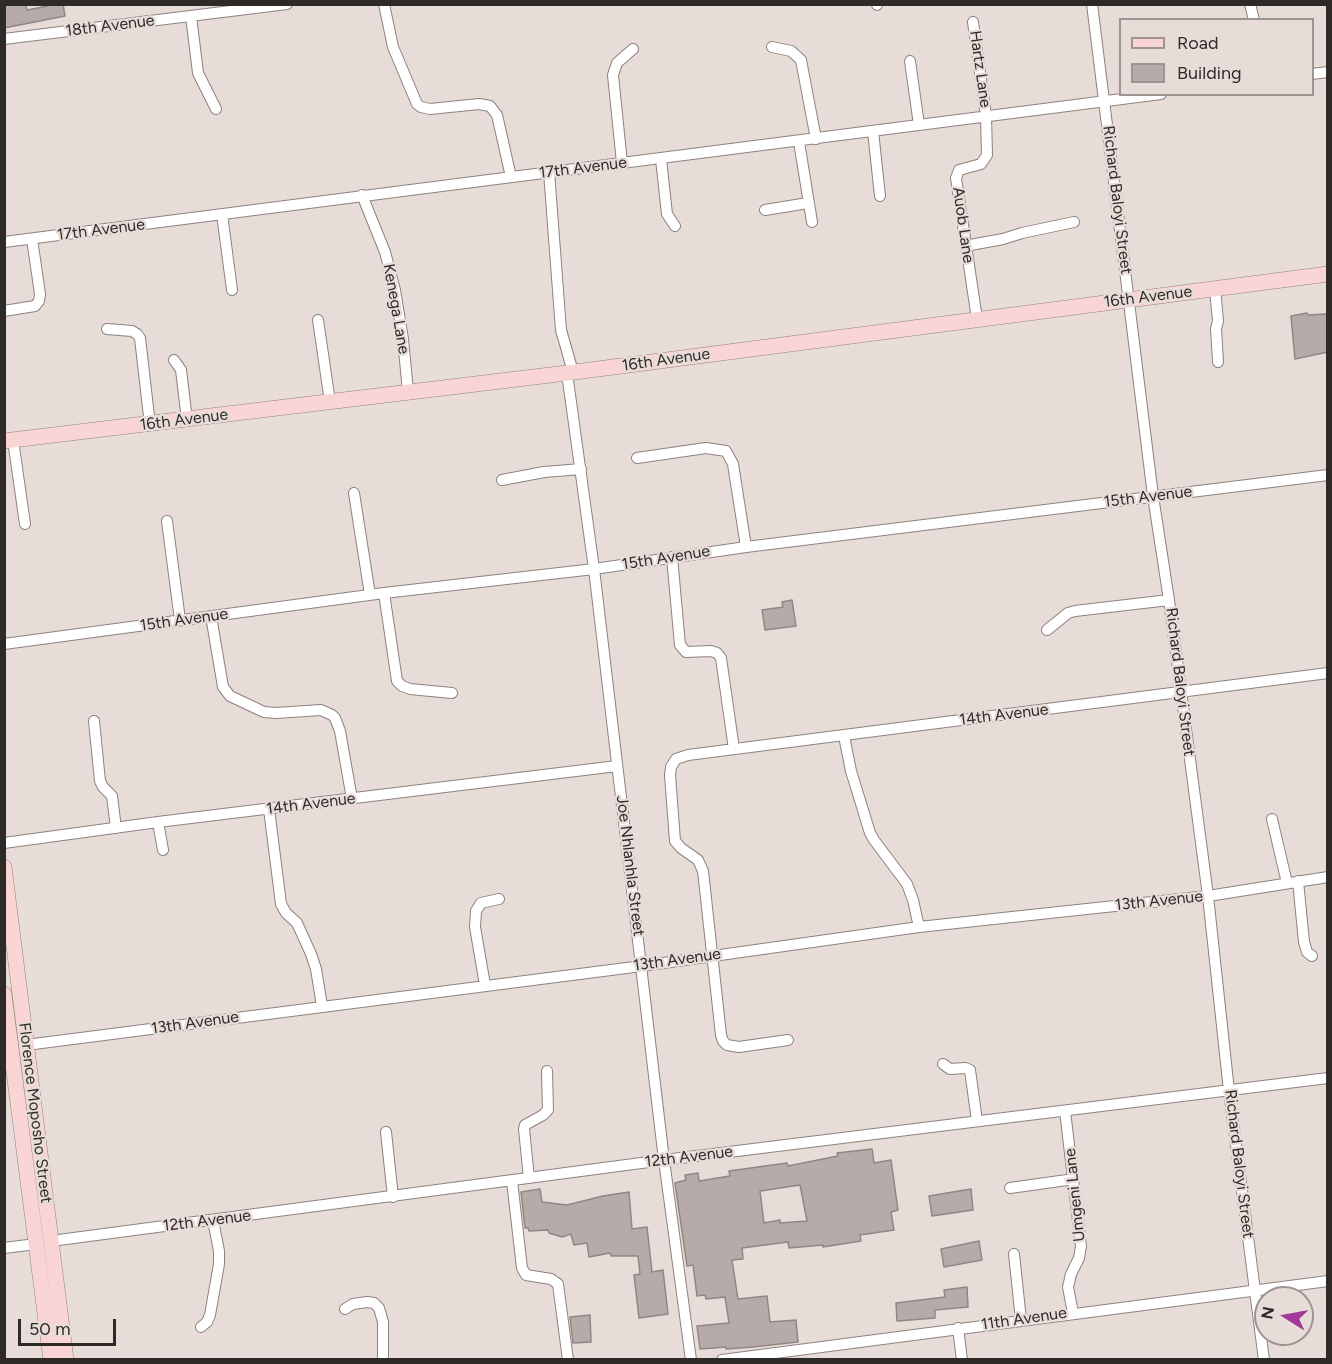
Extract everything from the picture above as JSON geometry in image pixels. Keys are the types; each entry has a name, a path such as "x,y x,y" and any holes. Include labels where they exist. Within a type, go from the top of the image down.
{"street":[{"name":"18th Avenue","path":"4,39 287,4"},
{"path":"384,4 393,47 417,104 430,109 479,104 494,109 511,177"},
{"name":"Richard Baloyi Street","path":"1092,4 1153,496 1208,896 1229,1091 1254,1286"},
{"path":"191,16 198,73 216,109"},
{"name":"Hartz Lane","path":"973,22 986,116"},
{"path":"772,47 791,51 801,60 816,139"},
{"path":"622,163 613,75 617,63 633,50"},
{"path":"910,60 919,125"},
{"name":"17th Avenue","path":"4,242 1148,96"},
{"name":"Auob Lane","path":"977,319 956,174 959,170 981,164 986,159 986,116"},
{"path":"873,131 880,196"},
{"path":"799,142 812,222"},
{"path":"662,159 667,214 675,226"},
{"name":"Joe Nhlanhla Street","path":"549,172 561,330 570,372 664,1160 692,1359"},
{"name":"Kenega Lane","path":"362,195 385,252 395,290 408,392"},
{"path":"765,210 808,203"},
{"path":"222,214 232,290"},
{"path":"965,246 1074,222"},
{"path":"4,310 35,306 39,301 32,239"},
{"name":"16th Avenue","path":"9,441 570,372 1328,274"},
{"path":"1215,289 1218,362"},
{"path":"318,320 330,402"},
{"path":"107,329 132,331 140,338 150,425"},
{"path":"174,360 181,370 187,420"},
{"path":"9,441 25,524"},
{"path":"637,458 706,448 726,452 732,464 746,547"},
{"path":"502,480 544,472 581,469"},
{"name":"15th Avenue","path":"4,644 384,593 594,570 746,547 1328,475"},
{"path":"354,493 370,595"},
{"path":"167,521 180,620"},
{"path":"672,557 680,645 686,652 711,651 717,653 721,658 734,749"},
{"path":"384,593 397,681 410,689 452,693"},
{"path":"1047,630 1068,613 1075,611 1169,600"},
{"path":"211,616 223,687 230,696 264,712 321,710 335,718 340,731 352,799"},
{"name":"14th Avenue","path":"712,955 703,871 698,860 681,848 675,838 670,771 673,762 680,757 1328,673"},
{"path":"94,721 100,781 103,788 112,796 116,828"},
{"path":"844,736 851,771 870,833 907,884 914,900 919,927"},
{"name":"14th Avenue","path":"4,843 617,766"},
{"path":"269,809 281,904 284,911 297,923 311,954 322,1006"},
{"path":"1272,819 1292,882 1304,942 1307,952 1312,956"},
{"path":"158,822 163,850"},
{"name":"Florence Moposho Street","path":"4,867 26,1045 44,1242 51,1359"},
{"name":"13th Avenue","path":"26,1045 642,966 919,927 1208,896 1328,877"},
{"path":"485,985 475,927 476,912 481,903 499,899"},
{"path":"712,955 723,1041 727,1045 739,1047 788,1040"},
{"name":"Florence Moposho Street","path":"4,994 44,1242 66,1359"},
{"path":"943,1064 950,1069 970,1070 977,1121"},
{"path":"529,1178 524,1129 525,1125 548,1110 547,1071"},
{"name":"12th Avenue","path":"4,1248 664,1160 1328,1078"},
{"name":"Umgeni Lane","path":"1065,1111 1082,1246 1068,1287 1073,1313"},
{"path":"386,1132 393,1197"},
{"path":"1010,1188 1074,1179"},
{"path":"512,1181 522,1268 526,1275 551,1279 558,1284 568,1359"},
{"path":"201,1327 210,1315 219,1264 213,1220"},
{"path":"1014,1254 1021,1320"},
{"name":"11th Avenue","path":"1287,1286 1328,1281"},
{"name":"11th Avenue","path":"722,1359 1254,1290"},
{"path":"345,1309 353,1304 367,1302 374,1303 379,1308 383,1322 383,1359"},
{"path":"958,1328 962,1359"}],"building":[{"path":"4,4 25,4 27,10 48,6 48,4 63,4 65,16 4,28"},
{"path":"1307,313 1308,315 1328,314 1328,352 1295,359 1291,316"},
{"path":"792,600 796,626 765,630 762,610 783,607 782,602"},
{"path":"872,1149 874,1163 891,1160 898,1210 891,1212 894,1230 860,1235 861,1241 823,1247 823,1245 789,1248 788,1242 742,1248 743,1259 732,1260 738,1299 767,1296 770,1322 796,1320 798,1342 726,1349 726,1347 700,1349 697,1326 729,1323 725,1297 706,1299 705,1295 697,1296 693,1265 687,1266 675,1183 686,1180 685,1175 698,1173 699,1181 730,1176 729,1171 787,1163 788,1166 838,1156 837,1153","holes":["800,1185 807,1221 780,1223 780,1220 764,1223 760,1191"]},
{"path":"540,1189 542,1202 567,1205 629,1192 632,1229 647,1227 652,1272 663,1270 668,1314 639,1318 634,1275 640,1274 638,1256 611,1256 610,1253 589,1257 587,1243 574,1245 571,1234 562,1237 549,1233 548,1230 529,1231 525,1228 521,1192"},
{"path":"971,1189 973,1210 932,1216 929,1196"},
{"path":"979,1241 982,1260 944,1267 941,1249"},
{"path":"967,1287 968,1307 935,1310 935,1318 897,1321 896,1303 945,1297 944,1290"},
{"path":"590,1315 591,1342 573,1343 570,1317"}]}
